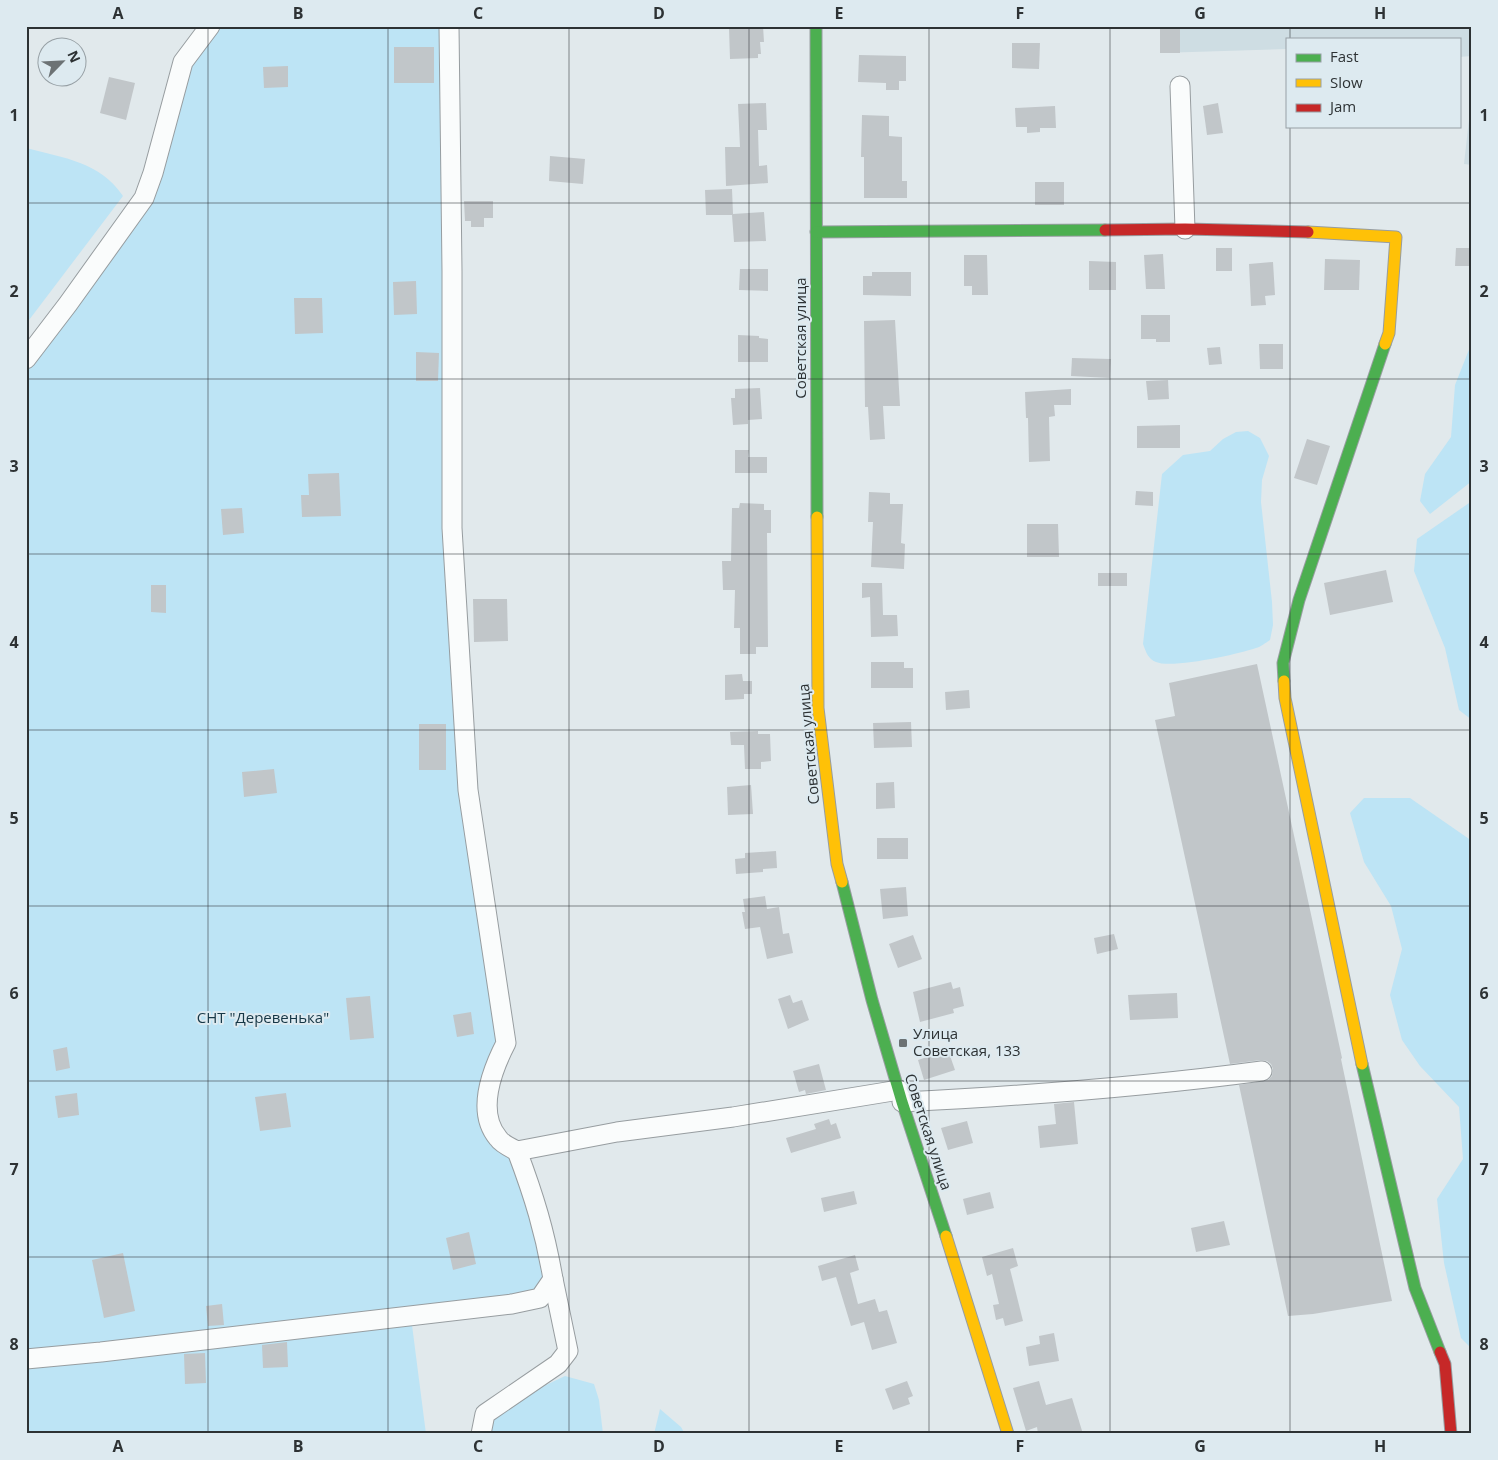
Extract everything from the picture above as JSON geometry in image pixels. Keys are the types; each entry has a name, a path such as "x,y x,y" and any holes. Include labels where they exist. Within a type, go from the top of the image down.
{"street":[{"path":"26,359 144,198 153,173 183,62 210,26"},
{"path":"450,26 453,538 468,790 506,1043 497,1060 489,1089 487,1119 498,1139 517,1151 534,1196 546,1239 568,1351 558,1364 485,1414 481,1434"},
{"name":"Советская улица","path":"816,26 818,708 837,864 872,1000 901,1096 958,1269 1008,1434"},
{"path":"1180,86 1184,229"},
{"path":"816,232 1184,229 1362,234 1396,237 1389,333 1299,600 1283,663 1285,698 1361,1060 1415,1288 1445,1364 1451,1434"},
{"path":"517,1151 617,1132 901,1096 1009,1096 1204,1079 1262,1071"},
{"path":"26,1359 512,1304 540,1298 553,1279"}],"shaded area":[{"path":"1472,26 1472,56 1460,57 1460,38 1286,38 1286,49 1160,53 1160,27"},
{"path":"1472,93 1472,165 1464,164"}],"green space":[{"name":"СНТ \"Деревенька\"","path":"210,26 449,26 452,271 468,790 506,1043 487,1119 517,1151 553,1279 540,1298 412,1325 426,1434 26,1434 26,359 144,198 183,62"},
{"path":"26,148 80,163 103,176 123,196 26,324"},
{"path":"1472,342 1472,481 1430,514 1420,501 1425,474 1451,437 1455,385"},
{"path":"1248,431 1260,438 1269,456 1262,480 1261,502 1272,602 1273,625 1270,640 1261,646 1221,657 1176,664 1164,664 1153,661 1143,644 1162,474 1183,455 1210,451 1223,439 1236,432"},
{"path":"1472,501 1472,720 1459,710 1445,648 1414,571 1417,539"},
{"path":"1364,798 1410,798 1472,841 1472,1349 1461,1338 1444,1263 1437,1199 1463,1159 1459,1107 1420,1066 1402,1040 1390,995 1402,949 1391,906 1364,862 1350,813"},
{"path":"565,1376 594,1384 599,1400 603,1434 487,1434 485,1414"},
{"path":"660,1409 681,1427 685,1434 654,1434"}],"building":[{"path":"763,26 764,42 760,42 761,54 758,54 758,58 730,59 729,28"},
{"path":"1160,27 1180,27 1180,53 1160,53"},
{"path":"1012,43 1040,43 1039,69 1012,68"},
{"path":"394,47 434,47 434,83 394,83"},
{"path":"859,55 906,56 906,81 899,81 899,90 886,90 886,83 858,82"},
{"path":"288,66 288,87 264,88 263,67"},
{"path":"109,77 135,83 126,120 100,113"},
{"path":"766,103 767,130 758,130 759,166 767,165 768,183 726,186 725,147 740,147 738,104"},
{"path":"1218,103 1223,133 1207,135 1203,106"},
{"path":"1055,106 1056,128 1040,128 1040,132 1027,133 1027,127 1016,127 1015,108"},
{"path":"862,115 889,116 889,136 902,137 902,181 907,181 907,198 864,198 864,157 861,157"},
{"path":"550,156 585,159 583,184 549,181"},
{"path":"1035,182 1064,182 1064,205 1035,205"},
{"path":"732,189 733,214 764,212 766,241 734,242 732,215 706,215 705,190"},
{"path":"464,201 493,201 493,218 484,218 484,227 471,227 471,221 465,221"},
{"path":"1216,248 1232,248 1232,271 1216,271"},
{"path":"1456,248 1472,248 1472,266 1455,266"},
{"path":"1163,254 1165,289 1146,289 1144,255"},
{"path":"964,255 987,255 988,295 972,295 972,286 964,286"},
{"path":"1325,259 1360,260 1359,290 1324,290"},
{"path":"1089,261 1116,262 1116,290 1089,290"},
{"path":"1273,262 1275,295 1265,296 1266,305 1251,306 1249,264"},
{"path":"740,269 768,269 768,291 739,290"},
{"path":"872,272 911,272 911,296 863,295 863,276 872,276"},
{"path":"416,281 417,314 394,315 393,282"},
{"path":"294,298 322,298 323,333 295,334"},
{"path":"1141,315 1170,315 1170,342 1156,342 1156,339 1141,339"},
{"path":"895,320 900,406 883,406 885,439 870,440 868,407 865,407 864,321"},
{"path":"738,335 759,336 759,338 768,339 768,362 738,362"},
{"path":"1259,344 1283,344 1283,369 1260,369"},
{"path":"1220,347 1222,364 1209,365 1207,348"},
{"path":"416,352 439,353 438,381 416,381"},
{"path":"1072,358 1111,359 1110,378 1071,376"},
{"path":"1168,380 1169,399 1148,400 1146,381"},
{"path":"760,388 762,419 748,420 748,424 733,425 731,398 735,398 735,389"},
{"path":"1071,389 1071,405 1054,405 1055,416 1049,417 1050,461 1029,462 1028,418 1026,418 1025,392"},
{"path":"1180,425 1180,448 1137,448 1137,426"},
{"path":"1307,439 1330,446 1317,485 1294,478"},
{"path":"735,450 749,450 748,457 767,457 767,473 735,473"},
{"path":"339,473 341,516 302,517 301,495 309,495 308,474"},
{"path":"1136,491 1153,492 1153,506 1135,505"},
{"path":"869,492 890,493 890,504 903,504 901,543 905,544 904,569 871,567 873,522 868,522"},
{"path":"740,503 764,504 764,510 771,510 771,533 767,533 768,647 756,647 756,654 740,654 740,628 734,628 735,590 723,590 722,561 731,561 732,508 739,508"},
{"path":"242,508 244,533 223,535 221,509"},
{"path":"1027,524 1058,524 1059,557 1027,557"},
{"path":"1386,570 1393,602 1330,615 1324,583"},
{"path":"1098,573 1127,573 1127,586 1098,586"},
{"path":"862,583 882,583 883,615 897,615 898,636 871,637 870,597 862,598"},
{"path":"151,585 166,585 166,613 151,612"},
{"path":"473,599 507,599 508,641 474,642"},
{"path":"871,662 904,662 904,668 913,668 913,688 871,688"},
{"path":"1257,664 1392,1301 1313,1314 1288,1316 1239,1085 1268,1080 1272,1076 1273,1069 1267,1061 1261,1060 1230,1064 1155,720 1175,716 1169,683"},
{"path":"742,674 743,681 752,681 752,694 744,694 744,699 725,700 725,675"},
{"path":"969,690 970,708 946,710 945,692"},
{"path":"911,722 912,747 874,748 873,723"},
{"path":"419,724 446,724 446,770 419,770"},
{"path":"758,731 758,734 770,734 771,761 761,762 761,769 745,769 744,745 731,745 730,732"},
{"path":"274,769 277,793 244,797 242,772"},
{"path":"894,782 895,808 876,809 876,783"},
{"path":"751,785 753,814 728,815 727,787"},
{"path":"877,838 908,838 908,859 877,859"},
{"path":"776,851 777,868 763,869 763,872 736,874 735,859 745,858 745,853"},
{"path":"906,887 908,916 883,919 880,889"},
{"path":"765,896 767,909 779,907 783,934 789,933 793,953 767,959 760,927 745,929 742,912 745,912 743,899"},
{"path":"1114,934 1118,949 1097,954 1094,938"},
{"path":"913,935 922,959 898,968 889,944"},
{"path":"951,982 953,989 960,987 964,1006 953,1009 954,1013 920,1022 913,992"},
{"path":"1177,993 1178,1018 1130,1020 1128,995"},
{"path":"790,995 793,1003 802,1000 809,1020 788,1029 778,999"},
{"path":"370,996 374,1038 350,1040 346,998"},
{"path":"471,1012 474,1034 457,1037 453,1015"},
{"path":"67,1047 70,1068 56,1071 53,1050"},
{"path":"948,1050 955,1070 924,1080 918,1060"},
{"path":"819,1064 826,1090 806,1094 805,1090 799,1092 793,1071"},
{"path":"77,1093 79,1115 58,1118 55,1096"},
{"path":"286,1093 291,1127 260,1131 255,1097"},
{"path":"1074,1102 1078,1144 1040,1148 1038,1126 1056,1124 1054,1104"},
{"path":"829,1119 831,1125 836,1123 841,1138 791,1153 786,1138 816,1129 814,1124"},
{"path":"967,1121 973,1143 948,1150 941,1128"},
{"path":"854,1191 857,1204 824,1212 821,1198"},
{"path":"990,1192 994,1208 967,1215 963,1199"},
{"path":"1224,1221 1230,1245 1196,1252 1191,1228"},
{"path":"469,1232 476,1264 453,1270 446,1238"},
{"path":"1013,1248 1018,1266 1010,1269 1023,1321 1005,1326 1003,1318 996,1320 993,1305 999,1304 992,1274 987,1276 982,1257"},
{"path":"123,1253 135,1311 104,1318 92,1260"},
{"path":"855,1255 859,1270 850,1273 858,1304 875,1299 879,1312 887,1310 897,1343 872,1350 864,1322 851,1326 836,1277 822,1281 818,1266"},
{"path":"222,1304 224,1325 208,1326 206,1306"},
{"path":"1054,1333 1059,1361 1029,1366 1026,1347 1040,1344 1039,1336"},
{"path":"287,1342 288,1367 263,1368 262,1345"},
{"path":"205,1353 206,1383 185,1384 184,1354"},
{"path":"907,1381 913,1396 908,1398 910,1404 893,1410 885,1389"},
{"path":"1039,1381 1046,1405 1072,1398 1083,1434 1038,1434 1037,1427 1026,1431 1013,1388"}],"traffic: fast":[{"path":"816,26 817,517"},
{"path":"816,232 1105,230"},
{"path":"1284,681 1283,663 1299,600 1385,344"},
{"path":"842,882 872,1000 902,1102 946,1236"},
{"path":"1362,1064 1415,1288 1440,1352"}],"traffic: slow":[{"path":"1308,232 1396,237 1389,333 1385,344"},
{"path":"817,517 818,708 837,864 842,882"},
{"path":"1284,681 1285,698 1362,1064"},
{"path":"946,1236 1008,1434"}],"traffic: jam":[{"path":"1105,230 1185,229 1308,232"},
{"path":"1440,1352 1445,1364 1451,1434"}],"place":[{"name":"Улица Советская, 133","path":"903,1043"}]}
